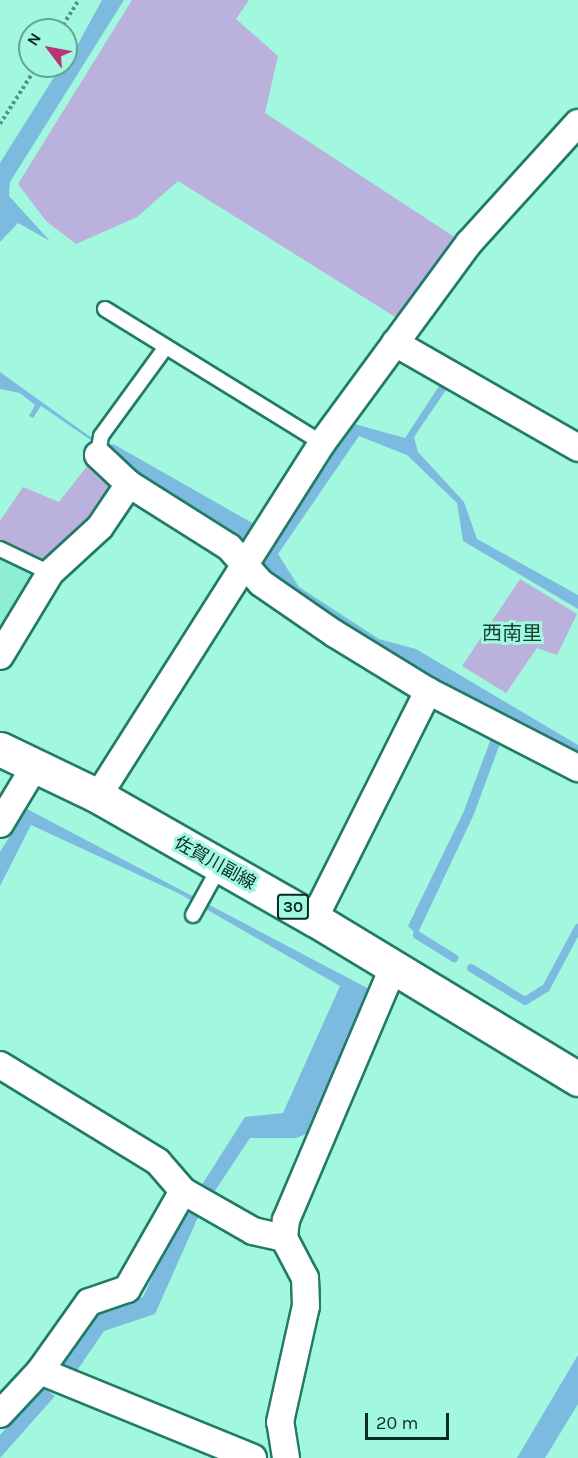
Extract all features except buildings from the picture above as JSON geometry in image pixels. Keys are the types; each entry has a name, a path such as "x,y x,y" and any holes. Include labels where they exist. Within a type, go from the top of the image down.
{"main road":[{"name":"佐賀川副線","path":"0,749 98,796 213,879 314,919 394,965 578,1079"}],"street":[{"path":"98,796 322,443 469,243 568,150 578,123"},
{"path":"395,344 578,448"},
{"path":"100,445 129,484 229,547 244,565 335,634 428,691 578,768"},
{"path":"0,656 50,573 100,527 129,484"},
{"path":"314,919 428,691"},
{"path":"0,824 35,766"},
{"path":"286,1458 280,1422 306,1306 306,1278 284,1238 286,1220 394,965"},
{"path":"0,1065 158,1162 183,1191 222,1215 252,1231 284,1238"},
{"path":"0,1414 40,1371 89,1302 127,1289 183,1191"},
{"path":"40,1371 253,1458"}],"lane":[{"path":"105,309 322,443"},
{"path":"100,445 166,347"},
{"path":"0,549 50,573"},
{"path":"193,915 213,879"}],"path":[{"path":"68,18 79,0"},
{"path":"0,124 29,78"}],"shaded area":[{"path":"132,0 249,0 236,19 278,56 265,113 456,238 400,320 178,181 137,217 76,244 46,221 18,184"},
{"path":"91,461 118,482 95,520 47,564 0,543 0,521 23,487 59,502"},
{"path":"0,554 45,575 0,653"},
{"path":"520,579 577,614 557,655 537,648 506,693 462,666"}],"water":[{"path":"102,0 124,0 78,73 78,44"},
{"path":"53,78 75,78 10,182 9,196 50,241 18,223 0,242 0,163"},
{"path":"0,372 96,441 115,445 254,524 240,542 41,406 33,418 29,416 35,405 20,393 0,389"},
{"path":"441,383 448,387 414,437 418,452 464,502 477,539 578,595 578,609 463,541 457,503 407,455 359,436 278,554 299,587 379,639 416,649 578,745 578,757 377,646 292,592 264,564 263,554 351,423 405,438"},
{"path":"493,733 502,738 474,814 417,935 408,926 464,811"},
{"path":"27,809 373,991 316,1130 296,1138 250,1138 199,1215 155,1314 104,1331 76,1372 60,1363 95,1316 143,1297 177,1224 245,1117 283,1113 340,986 178,893 31,825 0,886 0,852"},
{"path":"578,1355 578,1404 545,1458 517,1458"},
{"path":"42,1387 55,1396 0,1458 0,1435"}],"waterway":[{"path":"471,968 525,1001 546,988 578,928"},
{"path":"417,935 454,958"}],"district":[{"name":"西南里","path":"512,633"}]}
